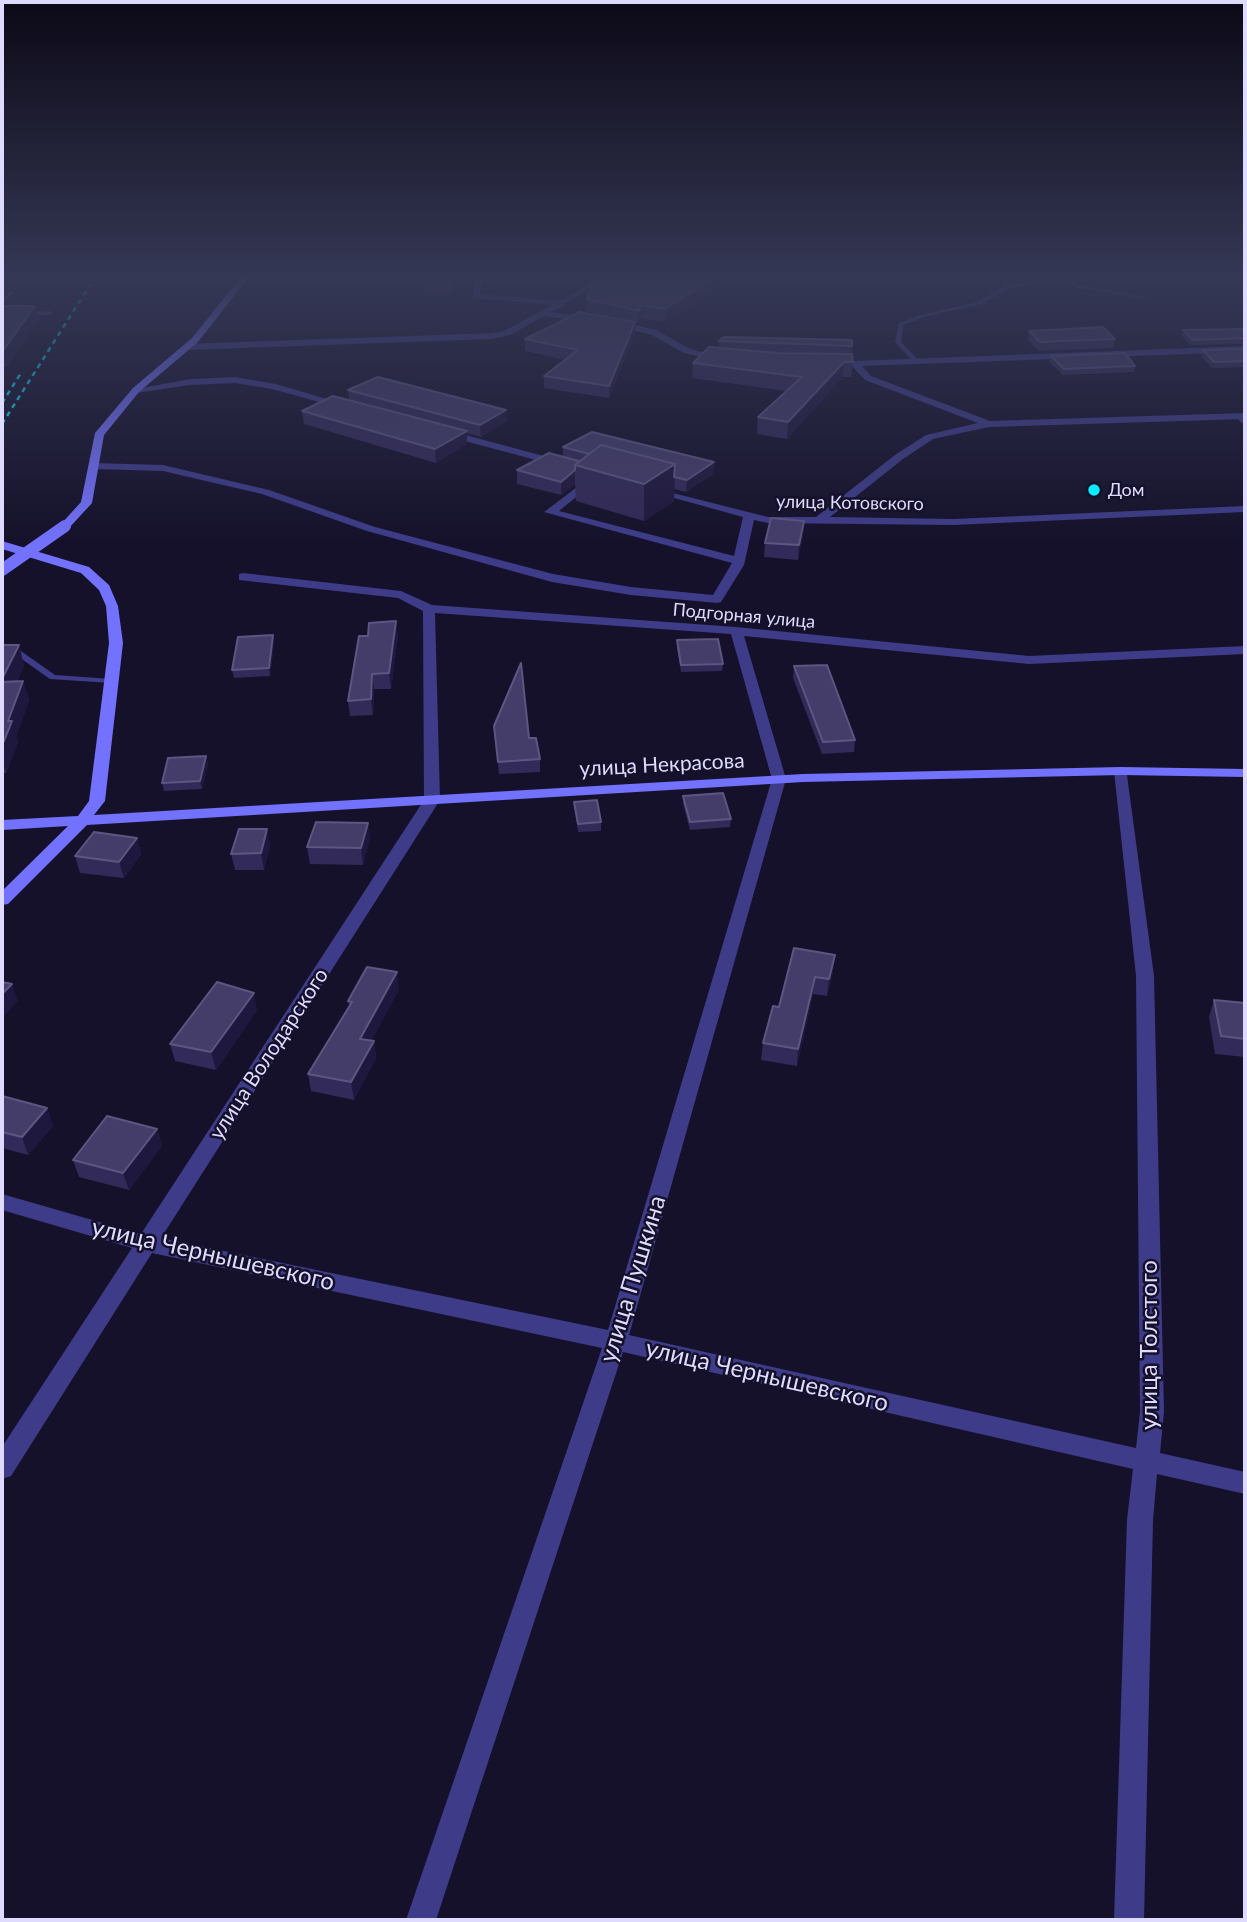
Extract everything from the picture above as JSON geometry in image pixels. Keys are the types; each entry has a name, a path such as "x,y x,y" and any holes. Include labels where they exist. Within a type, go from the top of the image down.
{"main road":[{"path":"2,570 65,526 86,503 99,435 136,390 164,367"},
{"path":"2,545 85,570 105,588 112,606 116,643 97,801 82,821 2,900"},
{"name":"улица Некрасова","path":"2,825 779,779 1121,771 1245,773"}],"street":[{"path":"857,367 868,378 989,424"},
{"path":"136,390 190,382 235,380 273,386 351,407"},
{"path":"819,520 899,457 930,437 989,424 1242,419"},
{"path":"430,428 573,467"},
{"path":"93,466 163,468 265,492 410,540 552,578 631,591 717,599 738,561 749,515"},
{"path":"586,471 605,476 550,512 738,561"},
{"name":"улица Котовского","path":"637,484 768,520 953,522 1245,509"},
{"name":"Подгорная улица","path":"243,577 401,595 429,609 736,631 1029,660 1245,650"},
{"path":"429,609 432,800"},
{"path":"736,631 779,779"},
{"name":"улица Толстого","path":"1121,771 1145,976 1152,1412 1139,1534 1129,1920"},
{"name":"улица Пушкина","path":"421,1920 615,1341 779,779"},
{"name":"улица Володарского","path":"2,1468 432,800"},
{"name":"улица Чернышевского","path":"2,1202 148,1244 615,1341 1146,1463 1245,1483"}],"lane":[{"path":"2,651 15,651 52,677 111,681"}],"building":[{"path":"556,367 617,367 609,386 544,376"},
{"path":"722,367 840,367 788,422 758,417 802,377"},
{"path":"1062,367 1119,367 1064,369"},
{"path":"378,377 506,410 480,425 348,390"},
{"path":"333,396 467,431 435,449 302,411"},
{"path":"592,432 714,462 687,480 674,477 675,464 601,445 589,454 563,447"},
{"path":"601,445 675,464 644,484 575,465"},
{"path":"549,453 579,461 575,470 561,482 517,470"},
{"path":"771,518 804,521 799,545 765,543"},
{"path":"396,621 389,673 372,674 371,699 348,701 359,636 368,636 369,623"},
{"path":"273,635 269,668 232,670 238,637"},
{"path":"718,639 723,664 681,665 677,640"},
{"path":"2,645 19,645 2,679"},
{"path":"521,663 529,738 536,738 540,759 498,762 494,726"},
{"path":"827,665 855,740 823,742 794,666"},
{"path":"23,681 8,721 12,721 2,746 2,682"},
{"path":"206,756 200,781 162,783 168,758"},
{"path":"723,793 731,819 690,822 683,796"},
{"path":"597,800 601,822 578,824 574,802"},
{"path":"316,822 368,823 361,848 307,847"},
{"path":"239,829 267,829 261,853 231,854"},
{"path":"94,832 137,838 119,862 75,856"},
{"path":"794,948 835,955 829,979 815,977 798,1049 763,1043 773,1006 779,1007"},
{"path":"367,967 397,972 360,1039 374,1041 351,1082 308,1074 352,1002 348,1001"},
{"path":"2,982 12,984 2,994"},
{"path":"217,982 254,993 211,1052 170,1044"},
{"path":"1214,1000 1245,1003 1245,1039 1221,1036"},
{"path":"2,1096 47,1108 22,1137 2,1132"},
{"path":"107,1116 157,1129 123,1173 73,1160"}],"railway":[{"path":"2,424 38,367"},
{"path":"2,403 21,373"}],"place":[{"name":"Дом","path":"1094,490"}]}
